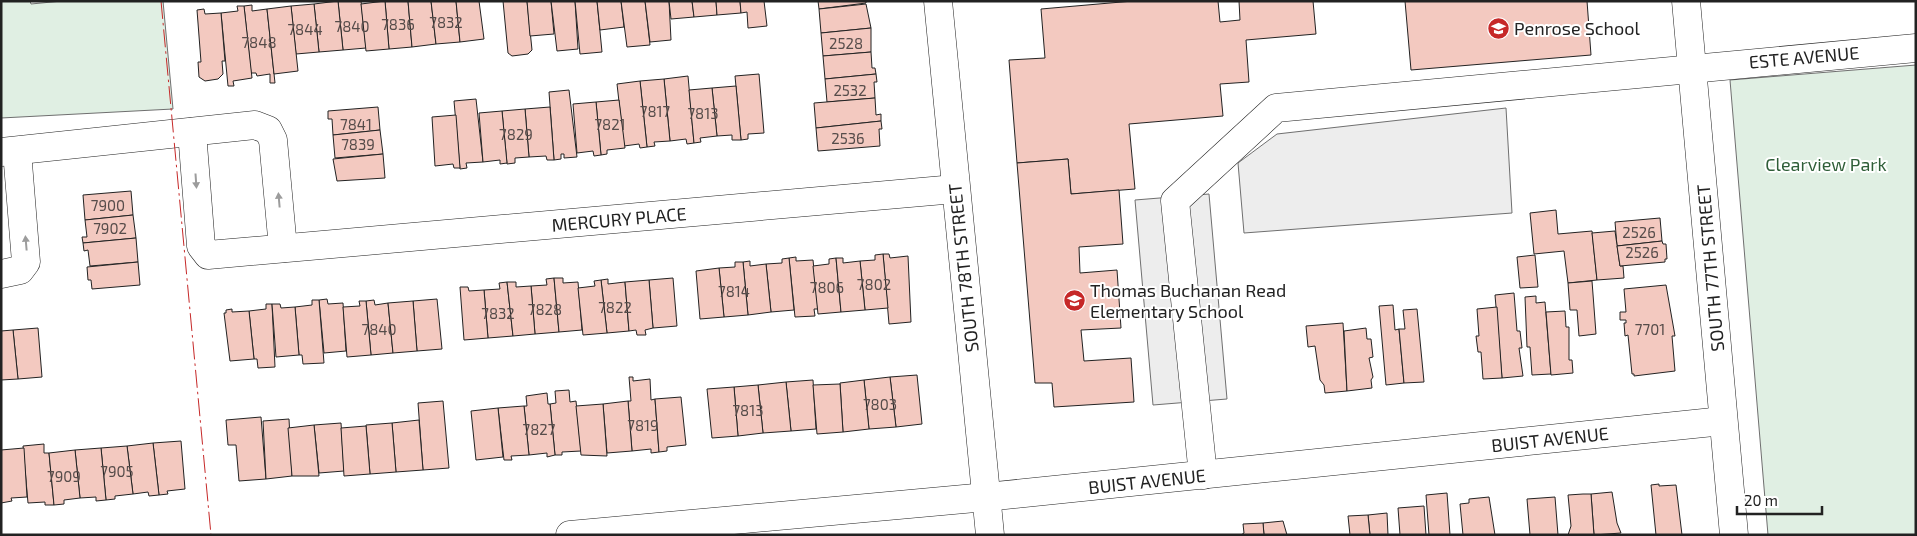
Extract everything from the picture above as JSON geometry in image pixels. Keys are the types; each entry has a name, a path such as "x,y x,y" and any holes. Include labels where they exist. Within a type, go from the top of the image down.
{"street":[{"name":"SOUTH 78TH STREET","path":"938,1 990,535"},
{"name":"SOUTH 77TH STREET","path":"1686,1 1734,535"},
{"name":"ESTE AVENUE","path":"1203,475 1175,201 1276,108 1692,67 1916,48"},
{"path":"1,274 20,270 26,262 9,152 255,125 268,130 273,140 283,248"},
{"name":"MERCURY PLACE","path":"192,132 201,246 208,255 955,189"},
{"name":"BUIST AVENUE","path":"570,535 986,498 1723,421"}],"green space":[{"path":"1,1 30,1 31,4 62,1 163,1 173,109 1,118"},
{"name":"Clearview Park","path":"1916,65 1916,535 1768,535 1730,80"}],"shaded area":[{"path":"1506,108 1512,213 1244,233 1238,163 1277,134"},
{"path":"1209,194 1227,399 1153,405 1135,200"}],"building":[{"path":"338,1 361,1 366,48 343,50"},
{"path":"338,1 343,50 319,52 314,4"},
{"path":"385,1 408,1 412,47 389,49"},
{"path":"385,1 389,49 366,51 361,4"},
{"path":"408,1 431,1 436,44 412,47"},
{"path":"431,1 456,1 460,42 436,44"},
{"path":"456,1 479,1 484,39 460,42"},
{"path":"503,1 527,1 532,50 528,54 512,56 508,53"},
{"path":"527,1 551,1 554,34 530,36"},
{"path":"551,1 575,1 578,49 557,51"},
{"path":"575,1 597,1 602,52 580,54"},
{"path":"597,1 621,1 624,27 600,30"},
{"path":"621,1 645,1 650,45 627,47"},
{"path":"645,1 669,1 671,40 650,42"},
{"path":"669,1 692,1 694,17 671,19"},
{"path":"692,1 716,1 717,15 694,17"},
{"path":"716,1 740,1 741,13 717,15"},
{"path":"740,1 764,1 767,26 748,28 747,12 741,13"},
{"path":"818,1 866,1 866,3 819,9"},
{"path":"1133,1 1218,1 1220,22 1240,20 1239,1 1313,1 1316,34 1246,40 1249,82 1220,84 1223,116 1129,124 1135,189 1071,194 1068,159 1017,163 1009,60 1045,58 1041,9"},
{"name":"Penrose School","path":"1405,1 1587,1 1591,55 1411,70"},
{"path":"314,4 319,52 296,54 291,6"},
{"path":"866,4 871,28 821,33 819,9"},
{"path":"252,5 252,11 267,9 275,83 270,83 270,74 257,76 256,73 251,73 244,6"},
{"path":"237,6 244,6 252,78 233,81 234,86 228,86 221,13 238,11"},
{"path":"291,6 298,71 274,74 267,9"},
{"path":"204,9 205,14 221,13 225,61 222,61 223,74 218,79 205,81 199,77 198,62 201,62 197,10"},
{"path":"871,28 871,52 823,56 821,33"},
{"path":"871,52 872,68 875,68 876,74 825,79 823,56"},
{"path":"759,74 764,133 748,134 748,139 741,140 735,76"},
{"path":"876,74 877,82 874,82 875,98 827,102 825,79"},
{"path":"688,76 694,143 687,144 686,139 670,141 664,79"},
{"path":"664,79 670,141 654,142 655,146 647,147 640,81"},
{"path":"640,81 647,147 640,148 639,144 624,146 617,84"},
{"path":"736,86 741,140 732,140 732,135 717,136 712,88"},
{"path":"712,88 717,136 700,138 701,142 694,143 689,90"},
{"path":"569,90 577,157 564,158 564,154 561,154 561,159 554,160 549,92"},
{"path":"875,98 876,115 881,114 881,121 816,128 814,103"},
{"path":"476,99 483,162 466,163 467,168 460,169 454,101"},
{"path":"619,100 625,148 607,150 607,154 601,155 596,102"},
{"path":"596,102 601,155 594,156 593,151 577,153 573,104"},
{"path":"378,107 380,130 333,135 332,119 328,119 328,111"},
{"path":"550,107 554,160 547,160 546,156 529,157 525,109"},
{"path":"525,109 529,157 515,158 515,163 507,164 502,111"},
{"path":"502,111 507,163 500,164 500,160 483,162 479,113"},
{"path":"456,115 460,168 454,168 453,164 435,166 432,117"},
{"path":"881,121 882,129 879,129 880,146 818,151 816,128"},
{"path":"380,130 383,154 335,158 333,135"},
{"path":"383,154 385,178 337,181 333,159"},
{"name":"Thomas Buchanan Read Elementary School","path":"1068,159 1071,194 1119,190 1123,244 1079,247 1080,273 1117,270 1121,328 1081,330 1084,361 1131,358 1134,402 1054,407 1052,383 1035,383 1017,163"},
{"path":"131,191 133,215 85,220 83,195"},
{"path":"1556,210 1558,234 1592,231 1597,280 1568,283 1564,251 1534,254 1530,213"},
{"path":"133,215 136,238 83,243 82,237 87,237 85,220"},
{"path":"1660,218 1662,241 1617,246 1615,222"},
{"path":"1615,231 1620,266 1623,266 1624,278 1597,280 1592,233"},
{"path":"136,238 138,262 90,266 88,250 84,251 83,243"},
{"path":"1662,241 1663,244 1666,244 1667,259 1665,259 1665,262 1620,266 1617,246"},
{"path":"883,254 889,254 890,258 908,256 911,322 889,324"},
{"path":"883,254 888,308 865,310 860,261 875,260 875,255"},
{"path":"1535,255 1538,287 1520,288 1517,257"},
{"path":"796,257 796,261 813,260 818,309 814,309 815,316 795,317 789,258"},
{"path":"789,258 794,310 771,312 766,264 782,263 782,259"},
{"path":"836,258 841,312 818,314 813,266 829,264 829,259"},
{"path":"836,258 843,258 843,263 860,261 865,310 841,312"},
{"path":"750,261 750,266 766,264 771,312 748,315 743,262"},
{"path":"138,262 140,285 92,289 91,280 88,280 87,267"},
{"path":"735,262 743,262 748,315 724,317 719,268 735,267"},
{"path":"719,268 724,317 700,319 696,271"},
{"path":"554,278 559,332 535,334 531,286 547,285 546,279"},
{"path":"554,278 563,278 563,283 578,282 582,330 559,332"},
{"path":"673,278 677,326 653,328 649,280"},
{"path":"608,279 608,284 625,282 629,331 607,333 601,280"},
{"path":"601,280 607,333 583,335 578,288 595,286 594,281"},
{"path":"649,280 653,328 645,330 646,335 637,335 636,330 629,331 625,282"},
{"path":"1592,281 1596,334 1579,336 1577,310 1570,310 1568,283"},
{"path":"507,282 513,336 488,338 484,290 500,289 499,283"},
{"path":"507,282 516,282 516,287 531,286 535,334 513,336"},
{"path":"1666,285 1675,336 1672,336 1675,371 1634,376 1632,374 1628,335 1625,336 1624,323 1626,323 1626,320 1620,320 1620,312 1626,312 1624,289"},
{"path":"460,287 468,287 469,291 484,290 488,338 464,340"},
{"path":"1514,293 1517,331 1520,331 1522,348 1519,348 1523,376 1502,378 1495,295"},
{"path":"1536,296 1536,303 1545,302 1551,374 1532,375 1530,347 1527,347 1525,297"},
{"path":"327,299 328,304 343,303 346,351 324,353 319,300"},
{"path":"437,299 442,349 417,351 413,301"},
{"path":"312,300 319,300 324,363 303,364 302,355 299,355 295,307 312,305"},
{"path":"374,300 375,305 388,303 393,353 371,355 366,301"},
{"path":"359,301 366,301 371,355 347,357 343,307 360,306"},
{"path":"413,301 417,351 393,353 388,303"},
{"path":"266,304 272,304 275,367 258,368 257,359 254,359 249,311 266,309"},
{"path":"272,304 280,304 281,308 295,307 299,355 276,357"},
{"path":"1393,305 1395,330 1399,329 1404,383 1386,385 1379,306"},
{"path":"1497,307 1502,378 1483,379 1481,352 1478,352 1476,336 1479,336 1477,309"},
{"path":"232,309 232,312 249,311 254,359 230,361 224,313 226,313 226,310"},
{"path":"1417,309 1424,382 1404,383 1399,329 1405,329 1403,310"},
{"path":"1565,311 1566,327 1569,327 1569,360 1572,360 1573,373 1551,375 1546,312"},
{"path":"1343,323 1347,391 1325,393 1324,385 1320,380 1315,346 1308,347 1306,326"},
{"path":"38,328 42,377 18,379 13,330"},
{"path":"1366,328 1367,339 1371,339 1373,357 1369,358 1373,377 1371,380 1372,388 1347,391 1344,331"},
{"path":"13,330 18,379 1,380 1,331"},
{"path":"917,375 922,424 896,427 890,377"},
{"path":"629,377 633,377 633,381 650,379 651,400 655,399 659,452 651,453 651,449 632,451 628,401 631,401"},
{"path":"890,377 896,427 869,429 864,380"},
{"path":"813,380 816,429 791,431 786,382"},
{"path":"864,380 869,429 843,432 840,383"},
{"path":"786,382 791,431 763,433 758,385"},
{"path":"840,384 843,432 817,434 813,385"},
{"path":"758,385 763,433 738,436 734,387"},
{"path":"734,387 738,436 712,438 707,389"},
{"path":"569,390 570,402 576,401 581,451 562,452 562,455 555,455 550,404 556,403 555,391"},
{"path":"547,393 548,404 550,404 555,455 547,457 547,453 529,455 524,406 527,406 526,396"},
{"path":"681,397 686,445 667,447 667,451 659,452 655,399"},
{"path":"443,401 449,468 423,470 418,403"},
{"path":"628,401 632,451 607,453 603,404"},
{"path":"603,404 607,456 581,455 576,406"},
{"path":"524,406 529,455 511,456 512,460 504,460 498,408"},
{"path":"498,408 503,457 476,460 471,411"},
{"path":"261,417 266,479 239,481 236,445 228,445 226,420"},
{"path":"289,419 292,476 266,479 263,421"},
{"path":"419,420 423,470 396,472 392,423"},
{"path":"341,423 344,471 319,473 314,425"},
{"path":"392,423 396,472 370,474 366,425"},
{"path":"314,425 319,476 292,476 288,428"},
{"path":"366,426 370,474 344,476 341,428"},
{"path":"181,441 185,489 167,491 168,494 159,495 153,443"},
{"path":"153,443 159,495 149,496 148,492 133,494 127,446"},
{"path":"44,444 44,453 49,453 54,505 45,505 45,502 28,503 23,446"},
{"path":"127,446 133,494 115,496 115,499 106,500 101,448"},
{"path":"24,448 27,497 11,498 12,501 1,503 1,450"},
{"path":"101,448 106,500 96,501 96,497 80,498 75,450"},
{"path":"75,450 80,498 64,500 64,504 54,505 49,453"},
{"path":"1659,484 1659,486 1676,485 1682,535 1656,535 1651,485"},
{"path":"1612,492 1617,523 1621,533 1594,535 1591,494"},
{"path":"1447,493 1450,535 1429,535 1426,495"},
{"path":"1591,494 1594,535 1568,535 1571,526 1568,495"},
{"path":"1489,497 1495,535 1463,535 1460,504 1469,503 1469,499"},
{"path":"1555,497 1558,535 1530,535 1527,499"},
{"path":"1424,506 1426,535 1400,535 1398,508"},
{"path":"1387,513 1388,535 1370,535 1368,515"},
{"path":"1368,515 1370,535 1350,535 1348,516"},
{"path":"1283,521 1287,535 1264,535 1263,523"},
{"path":"1263,523 1264,535 1241,535 1244,533 1243,524"}],"power":[{"path":"161,1 211,535"}],"place":[{"name":"Penrose School","path":"1498,28"},
{"name":"Thomas Buchanan Read Elementary School","path":"1074,300"}]}
